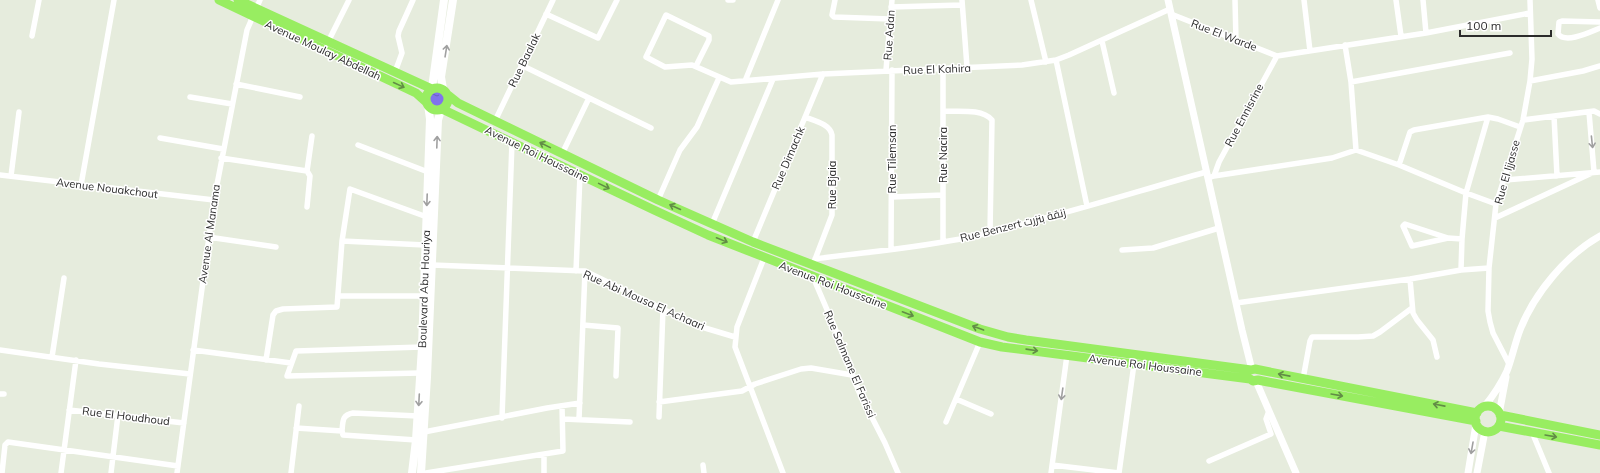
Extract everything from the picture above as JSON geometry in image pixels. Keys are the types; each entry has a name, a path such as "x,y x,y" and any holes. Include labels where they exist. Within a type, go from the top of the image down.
{"main road":[{"name":"Avenue Moulay Abdellah","path":"218,0 256,8 416,93 427,103"},
{"name":"Avenue Moulay Abdellah","path":"238,0 432,88"},
{"path":"444,0 432,88 427,94 427,103 433,110 441,109 447,105 441,77 453,0"},
{"path":"432,88 438,87 445,92"},
{"name":"Avenue Roi Houssaine","path":"445,92 458,103 658,200 712,224 753,242 813,263 994,334 1254,375 1478,416"},
{"name":"Boulevard Abu Houriya","path":"412,473 418,416 422,347 430,119 427,103"},
{"name":"Avenue Roi Houssaine","path":"441,109 660,213 764,258 980,342 1134,364 1303,379 1478,416"},
{"name":"Boulevard Abu Houriya","path":"421,473 438,120 441,109"},
{"path":"1500,415 1499,426 1492,431 1480,429 1478,416 1492,407 1500,415 1600,435"},
{"path":"1499,426 1600,445"}],"street":[{"path":"32,36 39,0"},
{"path":"81,185 114,0"},
{"path":"328,42 349,0"},
{"path":"395,72 402,53 398,36 399,31 413,0"},
{"name":"Rue Baalak","path":"495,121 553,0"},
{"path":"546,14 598,38 617,0"},
{"path":"728,0 733,0"},
{"path":"745,81 778,0"},
{"path":"835,0 832,15 834,17 890,19"},
{"name":"Rue Adan","path":"889,70 892,0"},
{"path":"1032,0 1046,62"},
{"path":"1168,0 1209,175 1236,303 1254,375 1296,473"},
{"path":"1235,0 1236,41"},
{"path":"1304,0 1310,51"},
{"path":"1396,0 1401,36"},
{"path":"1422,0 1426,33"},
{"name":"Rue El Ijjasse","path":"1508,368 1492,333 1488,311 1489,268 1496,204 1505,180 1523,120 1530,81 1532,59 1530,0"},
{"path":"1598,0 1600,8"},
{"path":"891,7 962,2 967,68"},
{"name":"Avenue Al Manama","path":"177,473 208,238 221,158 247,30 256,8"},
{"name":"Rue El Kahira","path":"696,66 719,78 731,82 823,74 889,70 995,67 1046,62 1056,60 1171,11"},
{"name":"Rue El Warde","path":"1171,11 1236,41 1277,56"},
{"path":"1277,56 1426,33 1530,13"},
{"path":"666,15 708,36 708,40 696,66 689,65 665,67 646,58 666,15"},
{"path":"1600,22 1562,21 1558,22 1557,26 1558,34 1563,38 1574,37 1600,28"},
{"path":"1102,41 1114,93"},
{"path":"1345,45 1351,82 1356,150 1399,165 1496,204"},
{"path":"1351,82 1510,53"},
{"name":"Rue Ennisrine","path":"1209,175 1219,162 1277,56"},
{"path":"1056,60 1087,206"},
{"path":"521,65 651,128"},
{"path":"1530,81 1583,71 1600,66"},
{"name":"Rue Nacira","path":"943,69 943,242"},
{"name":"Rue Tilemsan","path":"889,70 892,249"},
{"name":"Rue Dimachk","path":"753,242 823,74"},
{"path":"658,200 680,150 697,127 719,78"},
{"path":"712,224 773,79"},
{"path":"236,84 300,97"},
{"path":"190,97 232,104"},
{"path":"562,154 588,98"},
{"path":"943,111 981,113 988,116 992,120 990,232"},
{"path":"1523,120 1594,111 1600,114"},
{"path":"11,176 19,112"},
{"path":"1589,112 1597,172"},
{"path":"1554,116 1557,176"},
{"name":"Rue Bjaia","path":"805,117 828,126 832,135 832,215 813,263"},
{"path":"1399,165 1410,132 1414,130 1488,117 1520,127"},
{"path":"1461,270 1466,193 1488,117"},
{"path":"306,207 310,176 307,171 312,136"},
{"path":"160,138 223,149"},
{"path":"502,418 512,142"},
{"path":"358,145 428,172"},
{"name":"Rue Benzert زنقة بنزرت","path":"813,263 892,249 943,242 990,232 1209,175 1332,158 1356,150"},
{"path":"221,158 307,171"},
{"path":"1505,180 1597,172"},
{"path":"1495,218 1597,172"},
{"name":"Avenue Nouakchout","path":"0,175 214,200"},
{"path":"576,271 580,175"},
{"path":"266,360 273,315 276,311 283,309 335,308 337,305 342,241 350,189 427,217"},
{"path":"892,197 943,196"},
{"path":"1448,238 1412,246 1403,226 1406,224 1448,238 1462,239"},
{"path":"1122,250 1153,248 1220,228"},
{"path":"1500,415 1508,368 1521,328 1543,288 1559,269 1572,257 1600,236"},
{"path":"208,238 276,247"},
{"path":"342,241 426,245"},
{"path":"764,258 740,318 735,337 735,346 783,473"},
{"name":"Rue Abi Mousa El Achaari","path":"432,265 584,271 705,328 735,337"},
{"path":"1236,303 1410,279 1461,270 1489,268"},
{"path":"579,419 584,271"},
{"name":"Rue Salmane El Farissi","path":"813,277 839,338 852,375 898,473"},
{"path":"52,357 64,278"},
{"path":"1410,279 1412,308 1417,320 1433,340 1437,357"},
{"path":"338,296 424,296"},
{"path":"1303,379 1310,340 1312,337 1373,336 1412,308"},
{"path":"659,417 663,309"},
{"path":"583,325 618,328 616,376"},
{"path":"946,422 980,342"},
{"path":"420,373 287,376 296,351 422,347"},
{"path":"0,350 190,374"},
{"path":"193,350 291,364"},
{"path":"1051,473 1067,355"},
{"path":"61,473 76,360"},
{"path":"1052,465 1119,473 1134,364"},
{"path":"659,402 742,391 792,371 801,369 811,368 852,375"},
{"path":"1468,473 1478,416 1494,395 1508,368"},
{"path":"956,399 991,414"},
{"path":"424,432 580,403"},
{"path":"291,473 299,406"},
{"path":"426,473 563,451 562,406"},
{"name":"Rue El Houdhoud","path":"69,410 184,423"},
{"path":"1209,461 1271,434 1266,419 1269,411"},
{"path":"342,431 344,416 347,414 418,416"},
{"path":"111,473 118,415"},
{"path":"563,419 630,422"},
{"path":"296,428 342,431 344,435 416,440"},
{"path":"1477,473 1485,431"},
{"path":"1532,432 1549,473"},
{"path":"2,473 4,445 8,442 178,466"},
{"path":"544,455 544,473"},
{"path":"703,464 704,473"}],"water":[{"path":"437,91 444,96 445,99 440,106 437,107 430,102 429,99 434,92"}]}
